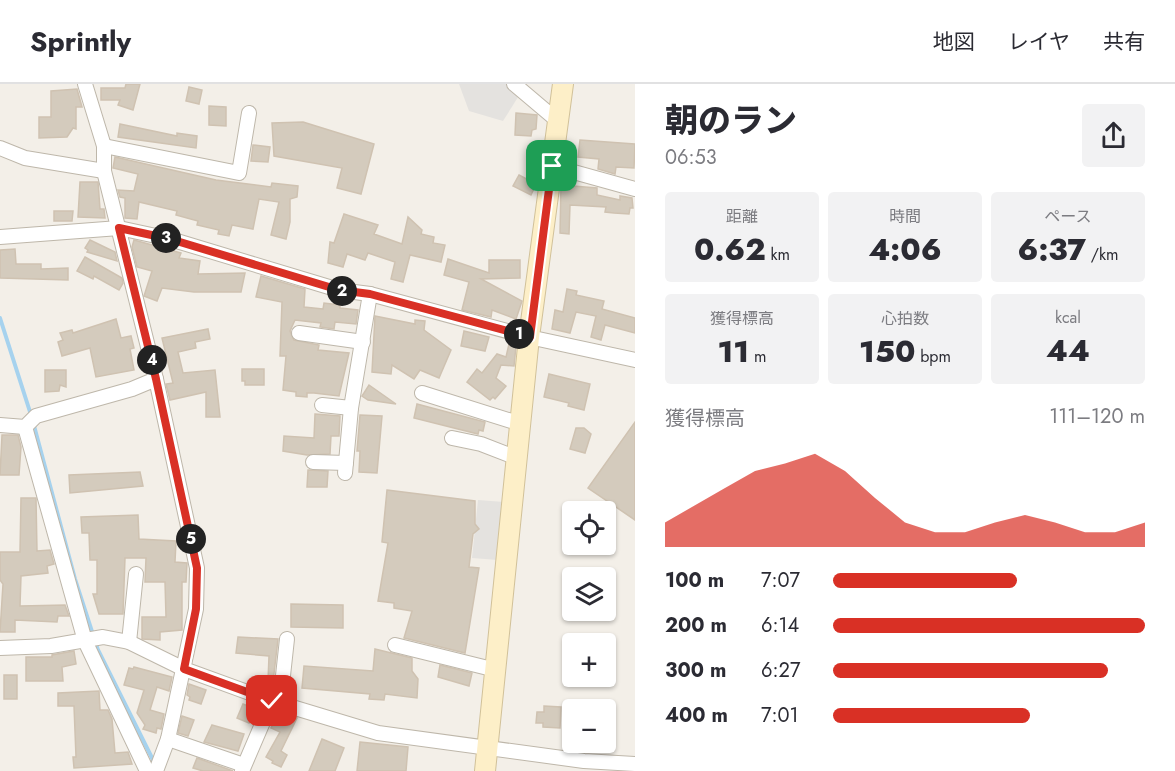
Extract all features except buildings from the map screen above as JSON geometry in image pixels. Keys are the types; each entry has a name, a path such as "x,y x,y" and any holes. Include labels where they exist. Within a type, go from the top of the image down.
{"street":[{"path":"85,84 104,146 104,171 156,379 197,568 196,609 168,740 158,765"},
{"path":"514,84 559,122"},
{"path":"485,771 530,337 563,84"},
{"path":"104,146 239,173 249,113"},
{"path":"0,148 25,158 104,171"},
{"path":"552,166 635,189"},
{"path":"0,237 119,228 170,239 339,290 370,294 530,337 635,360"},
{"path":"313,462 345,468 351,408 370,294"},
{"path":"299,333 363,342"},
{"path":"0,425 29,423 156,379"},
{"path":"422,393 521,424"},
{"path":"322,405 351,408"},
{"path":"29,423 85,641 147,771"},
{"path":"452,438 481,444 517,458"},
{"path":"129,642 136,574"},
{"path":"0,648 51,646 101,637 129,642 184,669 276,702 378,733 584,761 635,764"},
{"path":"168,740 243,768 276,702 287,639"},
{"path":"395,645 496,670"}],"shaded area":[{"path":"459,84 508,84 520,94 503,121 469,111"},
{"path":"478,500 504,502 498,560 472,558"}],"waterway":[{"path":"0,318 31,415"},
{"path":"33,422 75,579 98,650 155,764"}],"route":[{"path":"272,701 184,669 196,609 197,568 156,379 119,228 170,239 339,290 370,294 530,337 552,166"}]}
